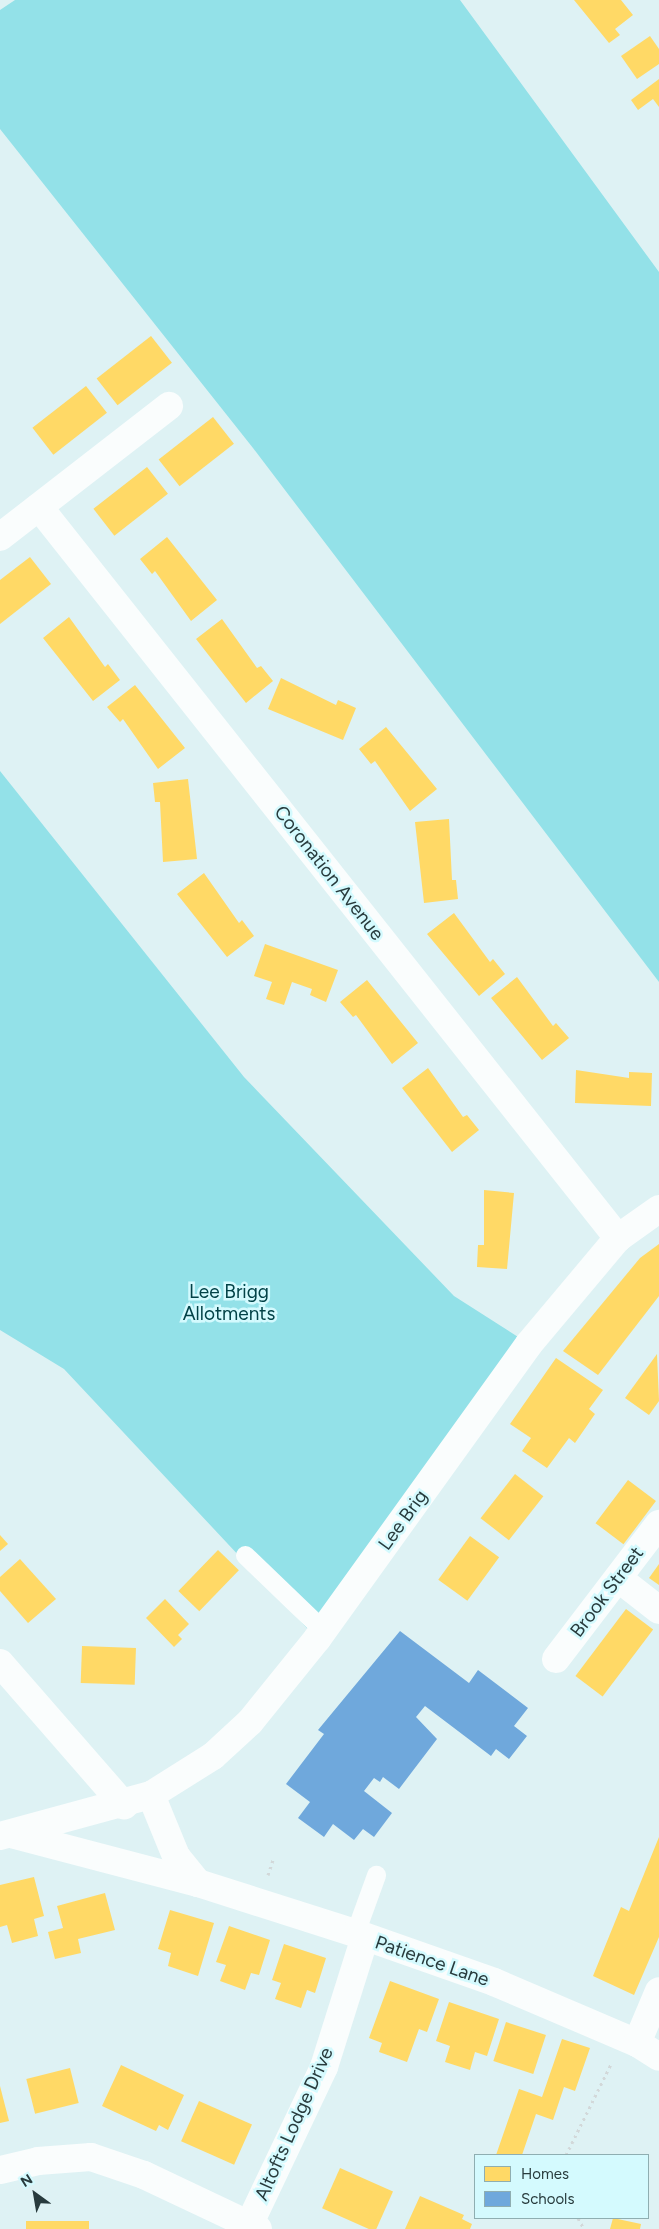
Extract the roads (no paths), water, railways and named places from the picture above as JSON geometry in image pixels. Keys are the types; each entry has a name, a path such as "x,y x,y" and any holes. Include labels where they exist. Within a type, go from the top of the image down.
{"street":[{"path":"0,537 169,406"},
{"name":"Coronation Avenue","path":"39,507 618,1238"},
{"name":"Lee Brig","path":"5,1835 124,1805 151,1795 213,1756 250,1722 323,1630 529,1344 618,1238 659,1209"},
{"name":"Brook Street","path":"556,1659 659,1524"},
{"path":"618,1578 659,1610"},
{"path":"0,1663 124,1805"},
{"path":"151,1795 176,1856 198,1883"},
{"name":"Patience Lane","path":"5,1835 198,1883 360,1935 494,1982 640,2046"},
{"name":"Altofts Lodge Drive","path":"0,2170 38,2161 91,2157 144,2175 254,2227 324,2067 360,1935"},
{"path":"640,2046 659,1991"}],"lane":[{"path":"245,1555 323,1630"},
{"path":"360,1935 376,1876"}],"park label":[{"name":"Lee Brigg Allotments","path":"229,1303"}]}
